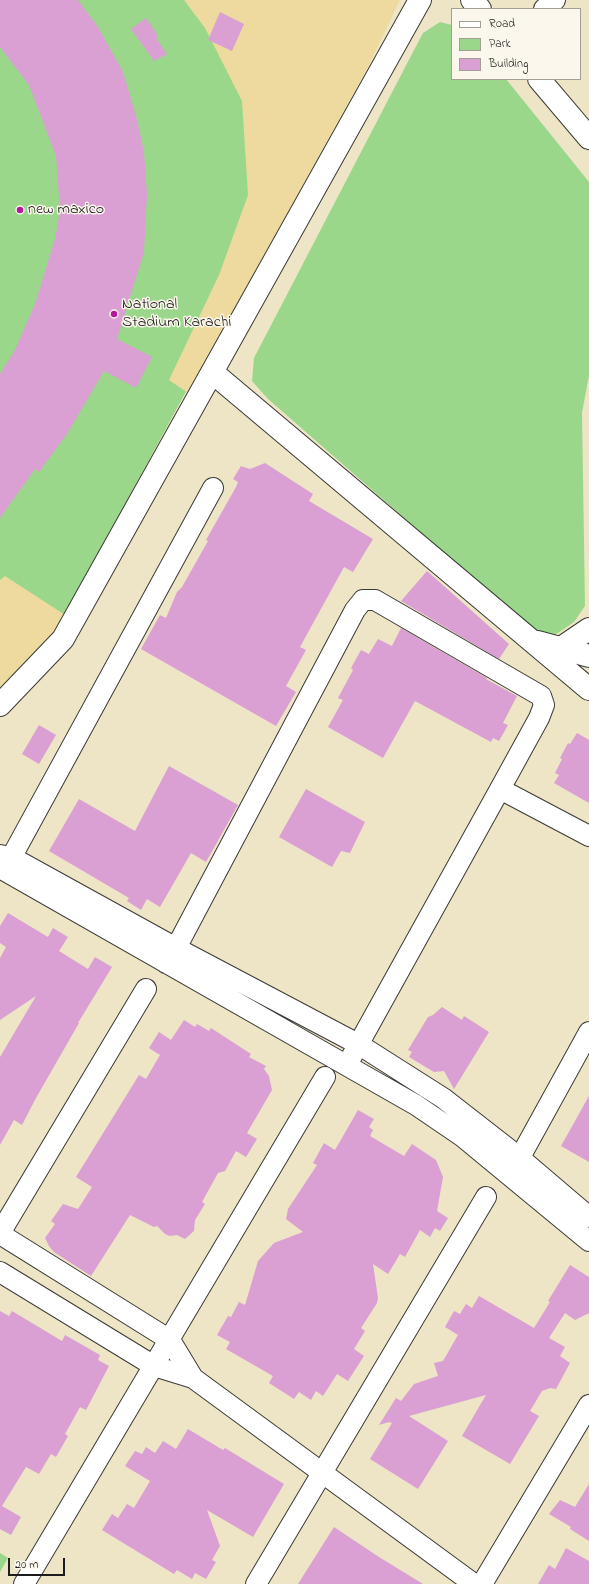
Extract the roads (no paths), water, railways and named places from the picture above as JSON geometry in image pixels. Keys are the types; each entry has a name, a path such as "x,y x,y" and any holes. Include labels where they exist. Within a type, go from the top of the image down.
{"street":[{"path":"0,705 63,639 420,0"},
{"path":"472,0 479,8"},
{"path":"545,8 555,0"},
{"path":"541,80 589,138"},
{"path":"212,372 589,689"},
{"path":"213,488 4,863 171,955 347,1065 416,1105 463,1137 589,1241"},
{"path":"171,955 355,610 363,600 375,600 541,696 544,705 539,718 347,1065"},
{"path":"561,648 589,629"},
{"path":"529,639 589,656"},
{"path":"500,789 589,836"},
{"path":"171,955 358,1044 443,1098 520,1158 589,1218"},
{"path":"146,989 0,1233 170,1340 193,1378"},
{"path":"509,1176 589,1032"},
{"path":"24,1584 325,1077"},
{"path":"256,1584 486,1197"},
{"path":"0,1272 154,1366 193,1378 474,1584"},
{"path":"482,1584 589,1404"}],"place":[{"name":"new maxico","path":"20,210"},
{"name":"National Stadium Karachi","path":"114,314"}]}
